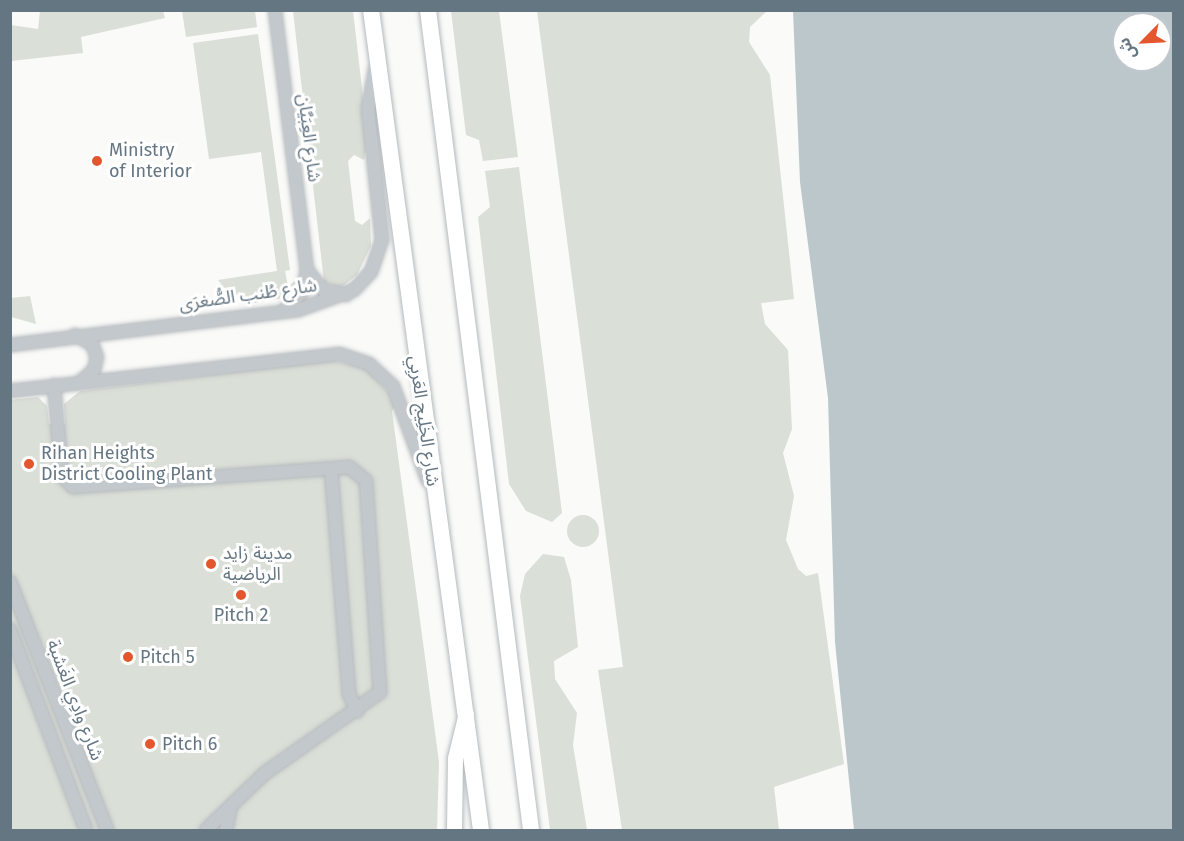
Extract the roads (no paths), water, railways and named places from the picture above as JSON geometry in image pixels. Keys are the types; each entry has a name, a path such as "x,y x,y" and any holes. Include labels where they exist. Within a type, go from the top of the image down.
{"highway":[{"name":"شارع الخَلِيج العَربِي","path":"371,10 481,831"},
{"path":"428,10 531,831"}],"main road":[{"path":"454,831 455,758 466,713"}],"street":[{"name":"شارع العِبَيَّان","path":"275,10 307,270 303,291 283,312"},
{"name":"شارع طُنب الصُّغرَى","path":"10,345 75,334 283,312 347,295 366,279 380,248 368,100 377,58"},
{"path":"307,270 323,290 347,295"},
{"path":"75,334 92,345 97,357 94,370 78,382"},
{"path":"10,391 322,353 354,358 382,374 402,400 436,505"},
{"path":"54,385 62,476 73,487 353,468 368,486 382,682 378,696 265,773 230,810 206,831"},
{"path":"331,469 349,694 357,711"},
{"name":"شارع وادِي الغَشبة","path":"10,582 107,831"},
{"name":"شارع وادِي الغَشبة","path":"10,630 86,831"},
{"path":"226,831 230,810"}],"place":[{"name":"Ministry of Interior","path":"97,161"},
{"name":"Rihan Heights District Cooling Plant","path":"29,464"},
{"name":"مدينة زايد الرياضية","path":"211,564"},
{"name":"Pitch 2","path":"241,595"},
{"name":"Pitch 5","path":"128,657"},
{"name":"Pitch 6","path":"150,744"}]}
